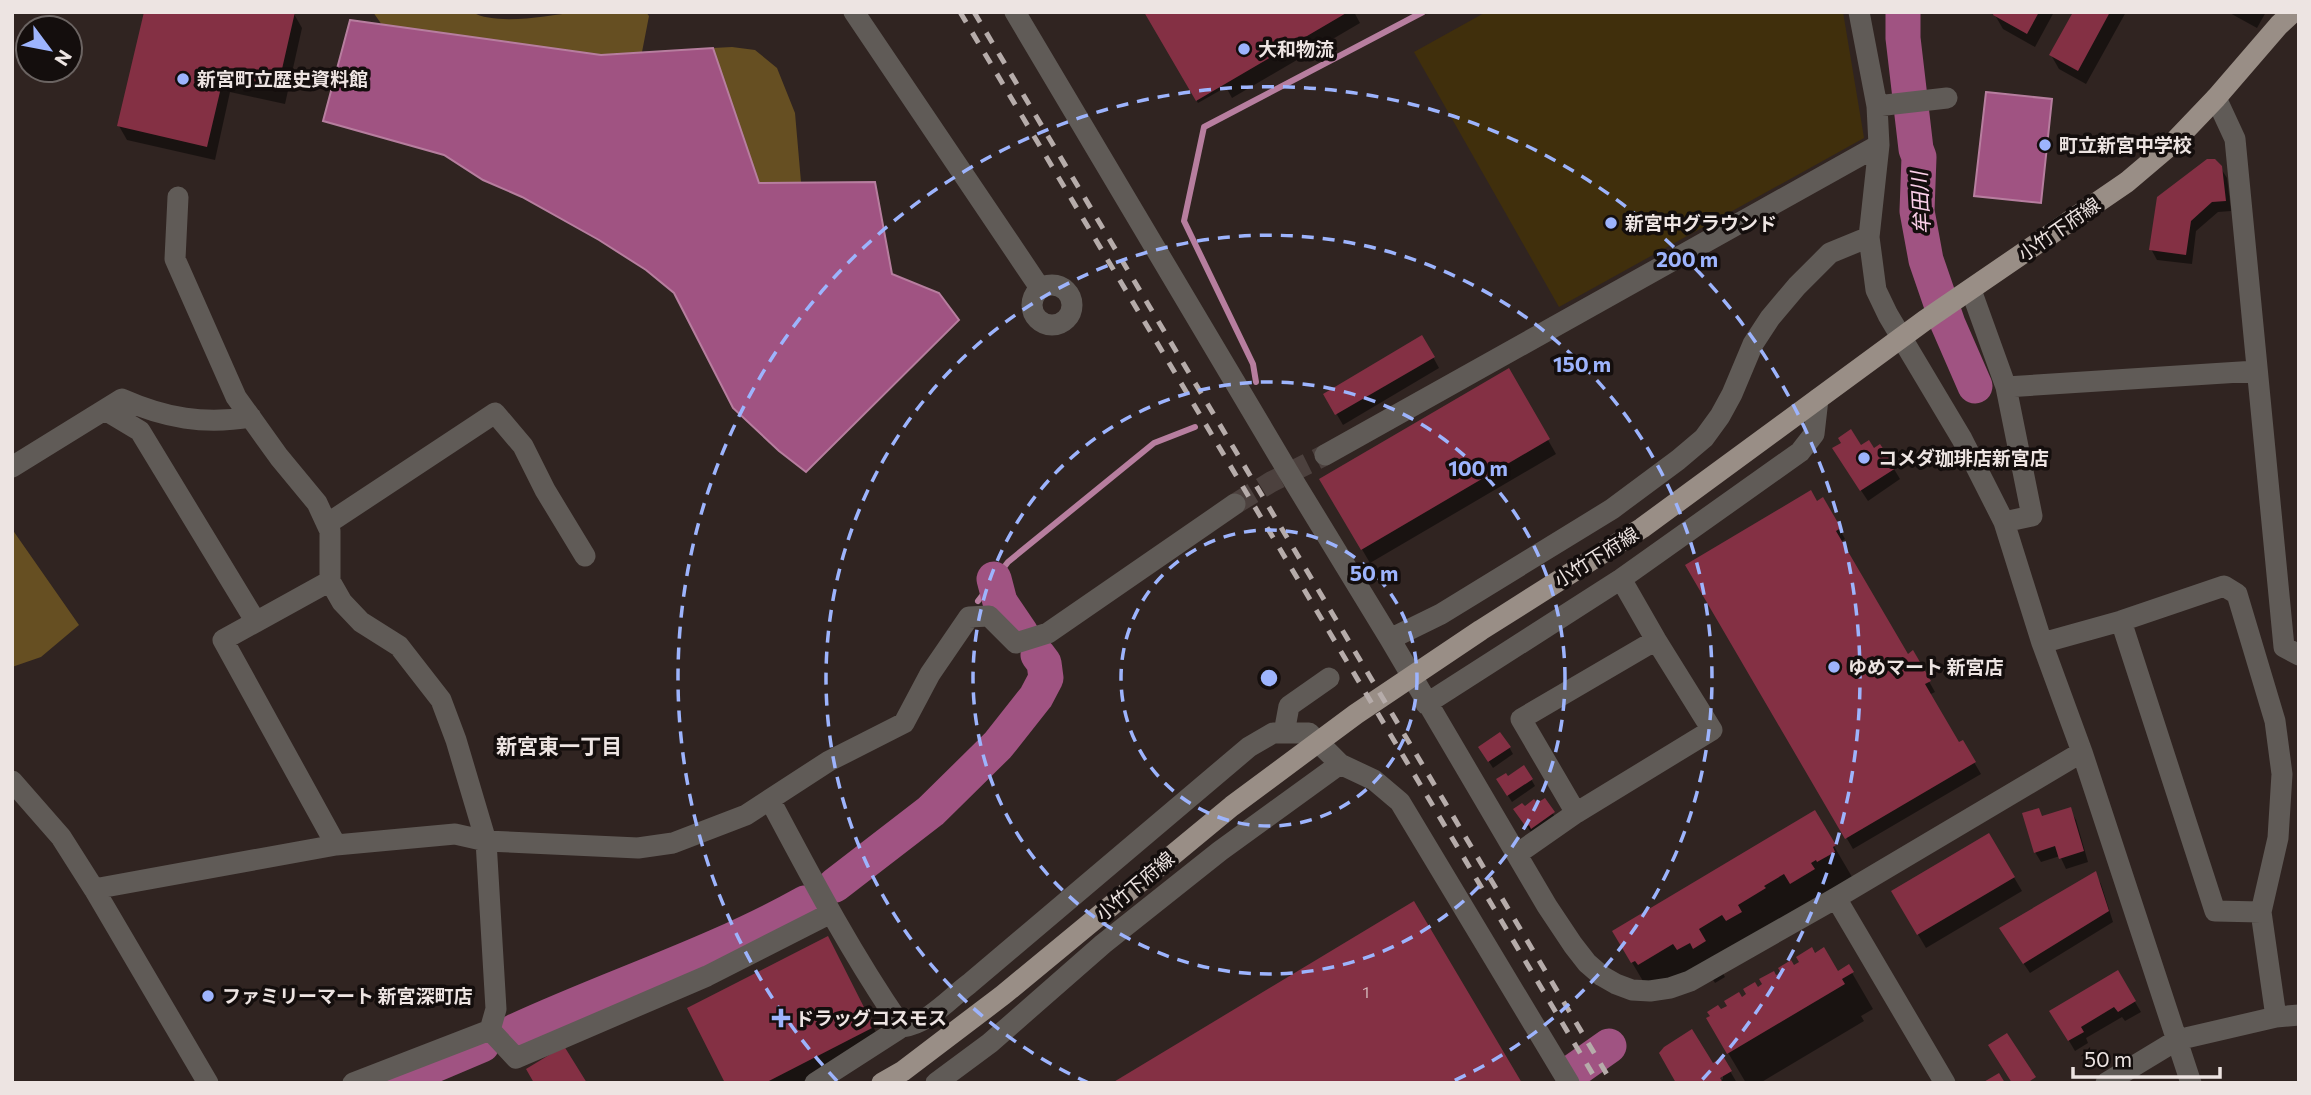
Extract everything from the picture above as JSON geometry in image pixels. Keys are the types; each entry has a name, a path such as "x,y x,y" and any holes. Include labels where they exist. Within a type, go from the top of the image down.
{"main road":[{"name":"小竹下府線","path":"882,1083 903,1071 1003,995 1232,806 1356,713 1480,630 1642,528 1924,321 2127,182 2216,98 2293,12"}],"street":[{"path":"854,12 1040,288"},
{"path":"1015,12 1547,906 1587,963 1616,984 1632,990 1650,991 1690,981 2082,752"},
{"path":"1859,12 1877,106 1879,145 1869,237 1876,290 1962,439 2004,522 2042,643 2082,752 2191,1083"},
{"path":"1877,106 1947,97"},
{"path":"2216,98 2235,139 2284,647 2299,654"},
{"path":"1325,455 1879,145"},
{"path":"178,197 175,259 236,397 279,457 317,503 330,531 330,581 342,601 361,622 399,646 441,700 456,740 486,841 496,1009 490,1030"},
{"path":"1390,639 1441,614 1612,509 1678,460 1703,438 1720,416 1753,344 1770,318 1797,286 1830,253 1869,237"},
{"path":"1966,293 2006,387 2032,516 2004,522"},
{"path":"2006,387 2256,371"},
{"path":"12,467 122,399 146,410 178,419 231,420 251,417"},
{"path":"1426,704 1621,579 1800,452 1814,434 1818,399"},
{"path":"105,410 140,431 256,622"},
{"path":"327,524 495,412 523,446 545,490 585,556"},
{"path":"94,889 337,845 454,834 486,841 638,848 661,845 698,834 746,816 829,761 904,723 930,674 969,617 989,616 1016,643 1048,633 1235,504"},
{"path":"1517,855 1576,813 1712,730 1621,579"},
{"path":"330,581 223,640 337,845"},
{"path":"2042,643 2122,621 2224,586 2237,594 2275,721 2282,774 2278,838 2261,912 2276,1017"},
{"path":"2122,621 2216,911 2261,912"},
{"path":"1576,813 1521,719 1656,640"},
{"path":"1284,733 1289,706 1329,678"},
{"path":"815,1083 902,1027 922,1021 1249,747 1273,733 1309,733 1340,764 1374,780 1400,802 1569,1083"},
{"path":"936,1083 990,1043 1103,944 1210,860 1340,764"},
{"path":"12,781 61,837 208,1083"},
{"path":"769,800 831,913 902,1027"},
{"path":"1836,898 1945,1083"},
{"path":"490,1030 516,1058 707,976 831,913"},
{"path":"2106,1083 2177,1040 2276,1017 2299,1015"},
{"path":"353,1083 490,1030"}],"shaded area":[{"path":"592,11 646,12 649,16 642,52 601,55 382,25 373,12 472,12 508,19"},
{"name":"新宮中グラウンド","path":"1486,12 1843,12 1864,138 1559,307 1414,52"},
{"path":"350,20 601,55 713,48 759,183 875,182 892,274 939,293 959,320 806,472 733,408 674,293 646,270 599,240 522,197 483,180 444,155 323,121"},
{"path":"713,48 755,50 777,68 795,113 801,182 759,183"},
{"path":"1986,92 2052,99 2041,203 1974,196"},
{"path":"12,529 79,625 41,657 12,667"}],"building":[{"path":"144,12 295,12 277,91 223,79 207,147 117,126"},
{"name":"大和物流","path":"1144,12 1348,12 1196,101"},
{"path":"1994,12 2039,12 2027,34 1993,15"},
{"path":"2073,12 2110,12 2078,71 2049,55"},
{"path":"2207,159 2215,159 2222,166 2226,201 2212,202 2191,221 2186,255 2149,250 2157,197"},
{"path":"1422,335 1435,357 1335,415 1323,394"},
{"path":"1509,368 1550,439 1361,550 1319,479"},
{"name":"コメダ珈琲店新宮店","path":"1851,429 1861,445 1869,440 1874,448 1880,444 1896,468 1860,491 1832,448 1841,443 1838,438"},
{"name":"ゆめマート 新宮店","path":"1811,490 1817,501 1823,497 1841,528 1836,531 1908,654 1913,650 1931,681 1925,684 1959,742 1963,740 1976,762 1845,839 1685,565"},
{"path":"1500,732 1511,747 1488,762 1478,747"},
{"path":"1524,765 1533,779 1507,796 1496,779 1506,773 1508,776"},
{"path":"1545,798 1555,812 1531,829 1529,825 1526,827 1513,809 1522,803 1525,806 1534,799 1537,803"},
{"path":"2071,807 2084,851 2059,859 2055,846 2034,853 2022,813 2039,808 2042,816"},
{"path":"1815,810 1836,845 1833,847 1835,852 1811,863 1815,869 1790,884 1784,874 1764,886 1766,888 1738,905 1742,912 1726,921 1722,915 1699,929 1706,941 1693,949 1690,943 1677,950 1673,944 1638,965 1635,961 1631,963 1612,931"},
{"path":"1989,833 2015,877 1917,935 1891,891"},
{"path":"2096,871 2109,911 2023,964 1999,928"},
{"path":"1414,901 1522,1083 1112,1083"},
{"name":"ドラッグコスモス","path":"828,936 874,1027 765,1083 725,1083 687,1008"},
{"path":"1812,947 1815,953 1824,947 1838,971 1849,964 1854,972 1842,979 1845,984 1727,1054 1706,1018 1710,1016 1707,1012 1718,1005 1721,1009 1727,1006 1724,1001 1739,992 1742,997 1746,994 1743,989 1755,982 1758,987 1762,984 1759,979 1774,971 1776,975 1781,973 1778,968 1791,960 1794,965 1799,962 1796,957"},
{"path":"2118,970 2136,1001 2118,1012 2114,1007 2081,1027 2084,1032 2068,1041 2049,1011"},
{"path":"1692,1029 1713,1063 1723,1056 1732,1071 1720,1078 1723,1083 1676,1083 1659,1053"},
{"path":"2007,1033 2036,1077 2027,1083 2012,1083 1988,1045"},
{"path":"564,1046 587,1083 534,1083 526,1069"},
{"path":"1999,1073 2005,1083 1982,1083"}],"waterway":[{"path":"1256,382 1253,364 1184,221 1204,127 1423,12"},
{"name":"牟田川","path":"1903,12 1903,38 1919,157 1917,211 1926,260 1948,324 1975,386"},
{"path":"978,601 1008,562 1154,443 1195,427"},
{"path":"994,579 1000,602 1021,633"},
{"path":"835,885 931,811 998,745 1036,697 1046,678 1044,663 1038,655"},
{"path":"513,1032 734,939 805,903"},
{"path":"392,1083 482,1045"},
{"name":"牟田川","path":"1575,1070 1609,1046"}],"tunnel":[{"path":"1235,504 1271,482 1325,455"}],"railway":[{"path":"960,12 1598,1083"},
{"path":"974,12 1612,1083"}],"place":[{"name":"大和物流","path":"1244,49"},
{"name":"新宮町立歴史資料館","path":"183,79"},
{"name":"町立新宮中学校","path":"2045,145"},
{"name":"新宮中グラウンド","path":"1611,223"},
{"name":"コメダ珈琲店新宮店","path":"1864,458"},
{"name":"ゆめマート 新宮店","path":"1834,667"},
{"name":"ファミリーマート 新宮深町店","path":"208,996"},
{"name":"ドラッグコスモス","path":"781,1018"}],"district":[{"name":"新宮東一丁目","path":"559,747"}]}
